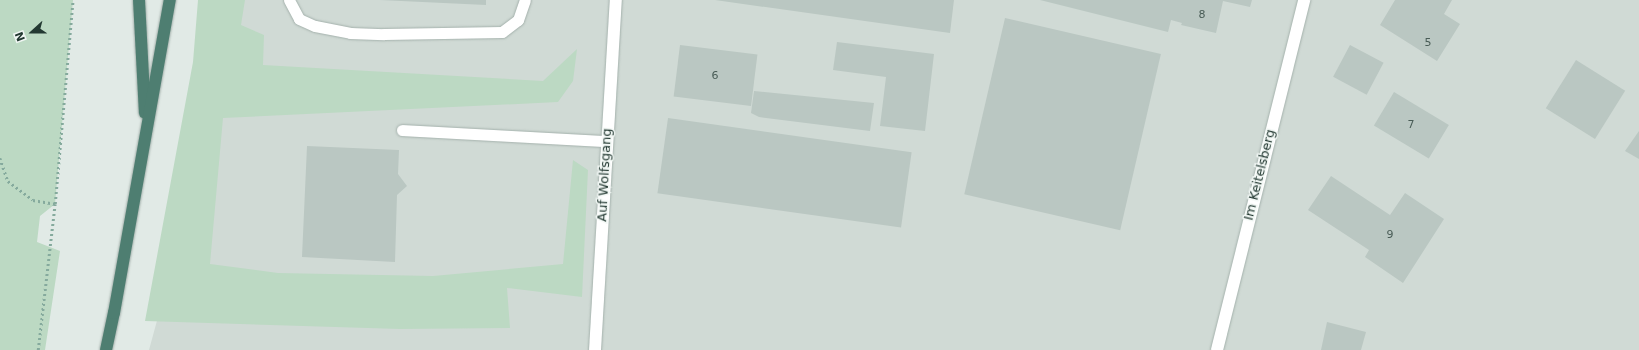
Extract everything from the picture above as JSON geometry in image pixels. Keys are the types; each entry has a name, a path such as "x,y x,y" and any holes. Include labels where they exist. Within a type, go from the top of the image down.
{"highway":[{"path":"140,0 146,135"},
{"path":"106,350 114,314 169,2"}],"street":[{"name":"Auf Wolfsgang","path":"595,350 616,0"},
{"name":"Im Keitelsberg","path":"1216,350 1304,0"}],"lane":[{"path":"289,0 298,19 322,28 350,33 392,34 502,32 518,20 525,0"},
{"path":"402,130 607,141"}],"path":[{"path":"38,350 55,204 72,0"},
{"path":"0,158 8,181 33,200 55,204"}],"shaded area":[{"path":"221,0 1639,0 1639,350 149,350 217,101"}],"green space":[{"path":"0,0 73,0 55,204 40,216 37,242 60,251 45,350 0,350"},
{"path":"198,0 245,0 241,25 264,35 263,65 543,81 577,49 573,81 558,102 223,118 210,264 278,273 433,276 563,264 573,160 588,170 582,297 507,288 510,328 400,329 145,321 193,62"}],"building":[{"path":"380,0 486,0 486,5"},
{"path":"715,0 954,0 950,33"},
{"path":"1040,0 1252,0 1250,7 1223,1 1216,33 1181,25 1182,23 1171,20 1168,32"},
{"path":"1395,0 1452,0 1444,14 1460,24 1437,61 1380,25"},
{"path":"1005,18 1161,54 1120,230 964,194"},
{"path":"837,42 934,54 925,131 880,126 886,77 833,70"},
{"path":"680,45 757,55 751,106 674,97"},
{"path":"1350,45 1384,63 1367,95 1333,77"},
{"path":"1576,60 1625,91 1595,139 1546,108"},
{"path":"754,91 874,103 870,131 759,117 751,113"},
{"path":"1394,92 1449,125 1429,158 1374,125"},
{"path":"668,118 912,152 901,227 657,193"},
{"path":"1639,131 1639,159 1625,151"},
{"path":"307,146 399,150 398,174 407,186 397,195 395,262 302,257"},
{"path":"1331,176 1390,215 1405,193 1444,219 1403,283 1365,257 1369,250 1308,210"},
{"path":"1327,322 1366,332 1361,350 1321,350"}]}
